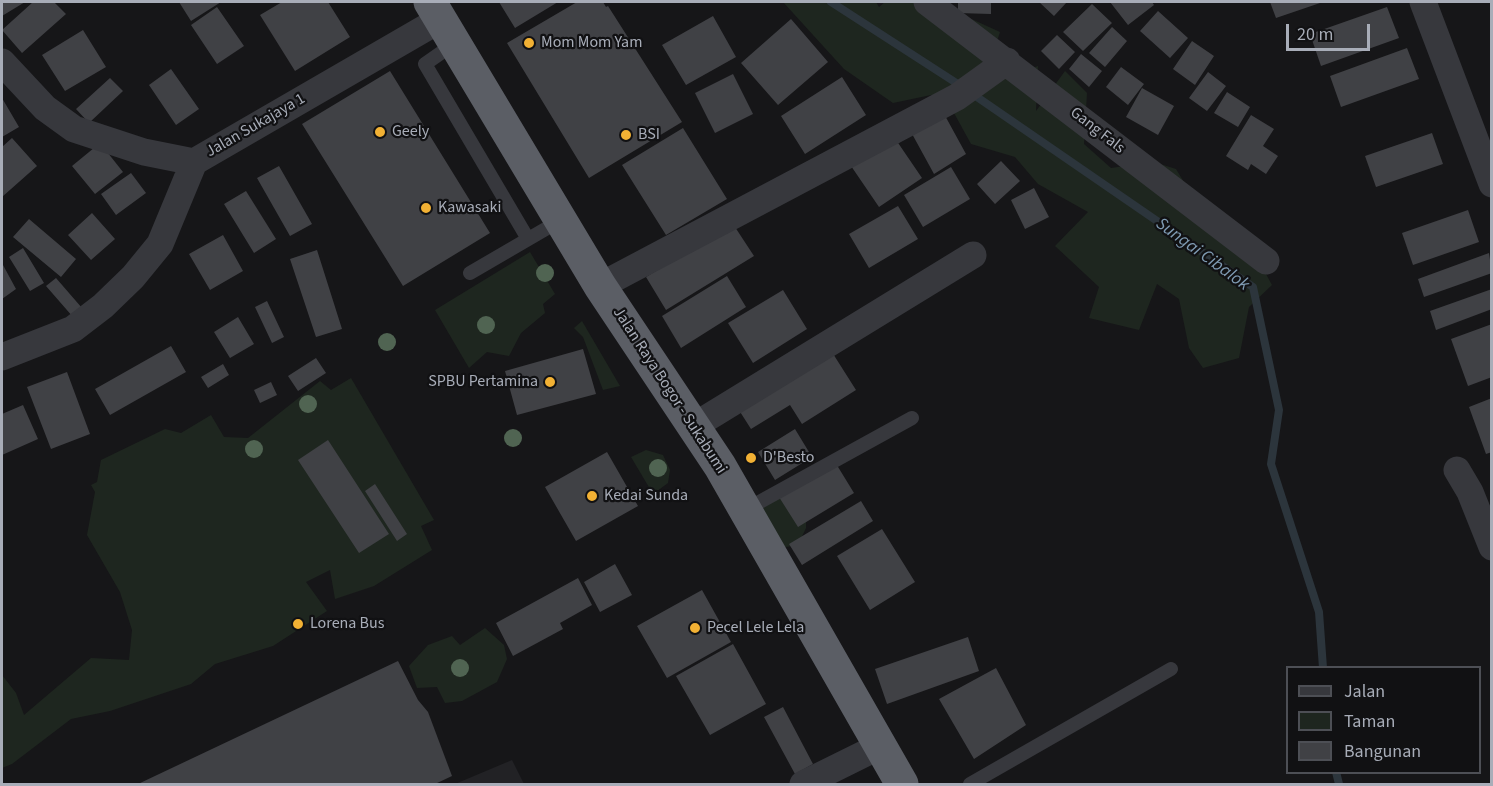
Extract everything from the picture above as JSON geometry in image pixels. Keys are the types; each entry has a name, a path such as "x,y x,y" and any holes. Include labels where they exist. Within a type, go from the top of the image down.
{"highway":[{"name":"Jalan Raya Bogor - Sukabumi","path":"442,21 600,286 694,426 746,510 902,784"}],"street":[{"name":"Gang Fals","path":"927,2 1001,66 1266,261"},
{"path":"1423,2 1491,184"},
{"name":"Jalan Sukajaya 1","path":"2,357 73,329 103,306 133,277 160,244 194,162 442,21"},
{"path":"2,62 45,108 74,129 144,152 194,162"},
{"path":"600,286 957,97 1001,66"},
{"path":"694,426 974,255"},
{"path":"1457,470 1470,492 1491,547"},
{"path":"803,784 882,746"}],"lane":[{"path":"442,21 425,64 528,239"},
{"path":"470,273 561,220"},
{"path":"746,510 912,418"},
{"path":"970,784 1171,669"}],"shaded area":[{"path":"512,760 524,784 455,784"}],"green space":[{"path":"783,2 876,2 879,7 885,2 934,2 1000,32 982,86 1038,66 1036,111 1065,71 1087,93 1084,144 1111,168 1154,162 1176,169 1204,215 1247,239 1272,285 1249,307 1239,358 1203,368 1189,348 1179,299 1157,284 1139,330 1089,318 1099,287 1055,246 1088,212 1038,184 1015,157 971,144 954,113 931,95 893,103 844,69"},
{"path":"530,252 555,294 543,304 545,313 521,333 509,356 487,352 469,368 435,310"},
{"path":"582,321 620,386 603,390 583,337 574,328"},
{"path":"351,378 434,520 421,526 432,550 374,586 335,599 330,570 306,582 327,611 273,646 215,664 191,684 110,711 71,719 12,764 2,768 2,675 16,693 24,715 91,658 129,660 132,630 120,592 87,535 95,492 91,485 97,482 101,460 165,429 181,433 211,415 224,437 248,438 320,381 331,390"},
{"path":"646,450 663,455 670,470 668,483 653,494 631,457"},
{"path":"771,491 806,512 806,528 798,545 780,548 754,504"},
{"path":"485,628 504,645 507,659 497,682 462,701 445,703 437,687 417,688 409,666 428,645 452,636 460,645"}],"building":[{"path":"2,2 25,2 2,16"},
{"path":"33,2 54,2 66,14 22,53 2,30"},
{"path":"179,2 221,2 191,21"},
{"path":"282,2 328,2 350,37 295,71 260,15"},
{"path":"499,2 558,2 515,28"},
{"path":"577,2 603,2 606,7 608,6 682,122 589,178 507,43"},
{"path":"958,2 991,2 991,14 958,13"},
{"path":"1039,2 1067,2 1054,16"},
{"path":"1110,2 1152,2 1154,5 1128,25"},
{"path":"1270,2 1323,2 1276,18"},
{"path":"1092,4 1112,23 1083,51 1063,32"},
{"path":"217,7 244,46 217,64 191,25"},
{"path":"1387,7 1399,38 1321,66 1310,34"},
{"path":"1158,11 1188,38 1170,58 1140,31"},
{"path":"713,16 736,57 686,85 662,45"},
{"path":"791,19 828,62 778,105 741,63"},
{"path":"1112,27 1127,41 1105,67 1089,53"},
{"path":"83,30 106,67 65,91 42,55"},
{"path":"1057,35 1075,52 1059,69 1041,51"},
{"path":"1192,41 1214,56 1195,85 1173,69"},
{"path":"1407,48 1419,79 1341,107 1330,76"},
{"path":"1081,54 1102,71 1089,87 1069,69"},
{"path":"1121,67 1144,84 1128,105 1106,87"},
{"path":"171,69 199,109 176,125 149,85"},
{"path":"390,71 490,233 403,286 302,124"},
{"path":"1208,72 1226,86 1207,111 1189,98"},
{"path":"733,74 753,114 715,133 695,93"},
{"path":"842,77 866,115 805,154 781,116"},
{"path":"110,78 123,91 89,123 76,109"},
{"path":"1142,88 1174,106 1158,135 1126,117"},
{"path":"1227,92 1250,107 1238,127 1214,113"},
{"path":"2,98 19,127 2,137"},
{"path":"943,112 966,154 934,174 911,132"},
{"path":"1251,115 1274,129 1263,146 1278,156 1266,174 1251,164 1248,170 1226,156"},
{"path":"683,128 727,199 666,235 622,165"},
{"path":"1432,133 1443,164 1376,187 1365,156"},
{"path":"892,134 922,178 879,207 849,163"},
{"path":"12,138 37,166 2,197 2,147"},
{"path":"100,143 123,172 95,194 72,166"},
{"path":"1001,161 1020,181 995,204 977,184"},
{"path":"279,166 312,224 290,236 257,178"},
{"path":"951,167 970,199 923,227 904,195"},
{"path":"131,173 146,193 116,215 101,194"},
{"path":"1034,188 1049,217 1025,229 1011,200"},
{"path":"246,191 276,239 254,253 224,204"},
{"path":"898,206 918,239 869,268 849,234"},
{"path":"1468,210 1479,242 1413,265 1402,233"},
{"path":"92,213 115,239 91,260 68,235"},
{"path":"29,219 76,259 61,277 13,237"},
{"path":"733,224 754,256 666,310 646,277"},
{"path":"223,235 243,271 210,290 189,254"},
{"path":"23,248 44,283 30,291 9,257"},
{"path":"317,250 342,329 316,337 290,259"},
{"path":"1489,253 1492,273 1424,297 1418,279"},
{"path":"2,266 16,289 2,299"},
{"path":"727,276 746,307 681,348 662,316"},
{"path":"56,278 82,308 73,317 46,286"},
{"path":"1492,289 1492,309 1436,330 1430,311"},
{"path":"783,290 807,329 753,363 728,323"},
{"path":"267,301 284,337 272,343 255,307"},
{"path":"238,317 254,344 230,358 214,332"},
{"path":"1492,324 1492,377 1468,386 1451,339"},
{"path":"171,346 186,372 110,415 95,389"},
{"name":"SPBU Pertamina","path":"583,349 596,394 517,415 505,371"},
{"path":"830,349 856,390 802,424 790,405 751,429 737,407"},
{"path":"316,358 326,373 298,391 288,376"},
{"path":"223,364 229,375 208,388 201,377"},
{"path":"67,372 90,434 51,449 27,387"},
{"path":"271,382 277,395 260,403 254,390"},
{"path":"1492,398 1492,452 1486,454 1469,407"},
{"path":"23,405 38,439 2,455 2,414"},
{"path":"795,429 812,457 775,480 758,452"},
{"path":"328,440 389,534 359,553 298,460"},
{"name":"Kedai Sunda","path":"607,452 638,506 576,541 545,487"},
{"path":"835,462 854,493 798,527 779,497"},
{"path":"375,484 407,534 397,541 365,491"},
{"path":"861,501 873,521 802,565 789,544"},
{"path":"882,529 915,582 870,610 837,556"},
{"path":"615,564 632,595 600,612 584,582"},
{"path":"578,578 592,605 560,623 563,629 513,656 496,623"},
{"path":"702,590 731,642 667,678 637,626"},
{"path":"968,637 979,671 887,704 875,669"},
{"path":"733,644 766,704 710,735 676,676"},
{"path":"398,661 418,700 428,712 452,776 435,784 138,784"},
{"path":"996,668 1026,725 974,759 939,699"},
{"path":"783,707 813,764 795,774 764,717"}],"waterway":[{"name":"Sungai Cibalok","path":"831,2 961,86 1253,287 1279,410 1271,464 1319,612 1323,666"},
{"name":"Sungai Cibalok","path":"1336,774 1339,784"}],"place":[{"name":"Mom Mom Yam","path":"529,43"},
{"name":"Geely","path":"380,132"},
{"name":"BSI","path":"626,135"},
{"name":"Kawasaki","path":"426,208"},
{"name":"SPBU Pertamina","path":"550,382"},
{"name":"D'Besto","path":"751,458"},
{"name":"Kedai Sunda","path":"592,496"},
{"name":"Lorena Bus","path":"298,624"},
{"name":"Pecel Lele Lela","path":"695,628"}]}
